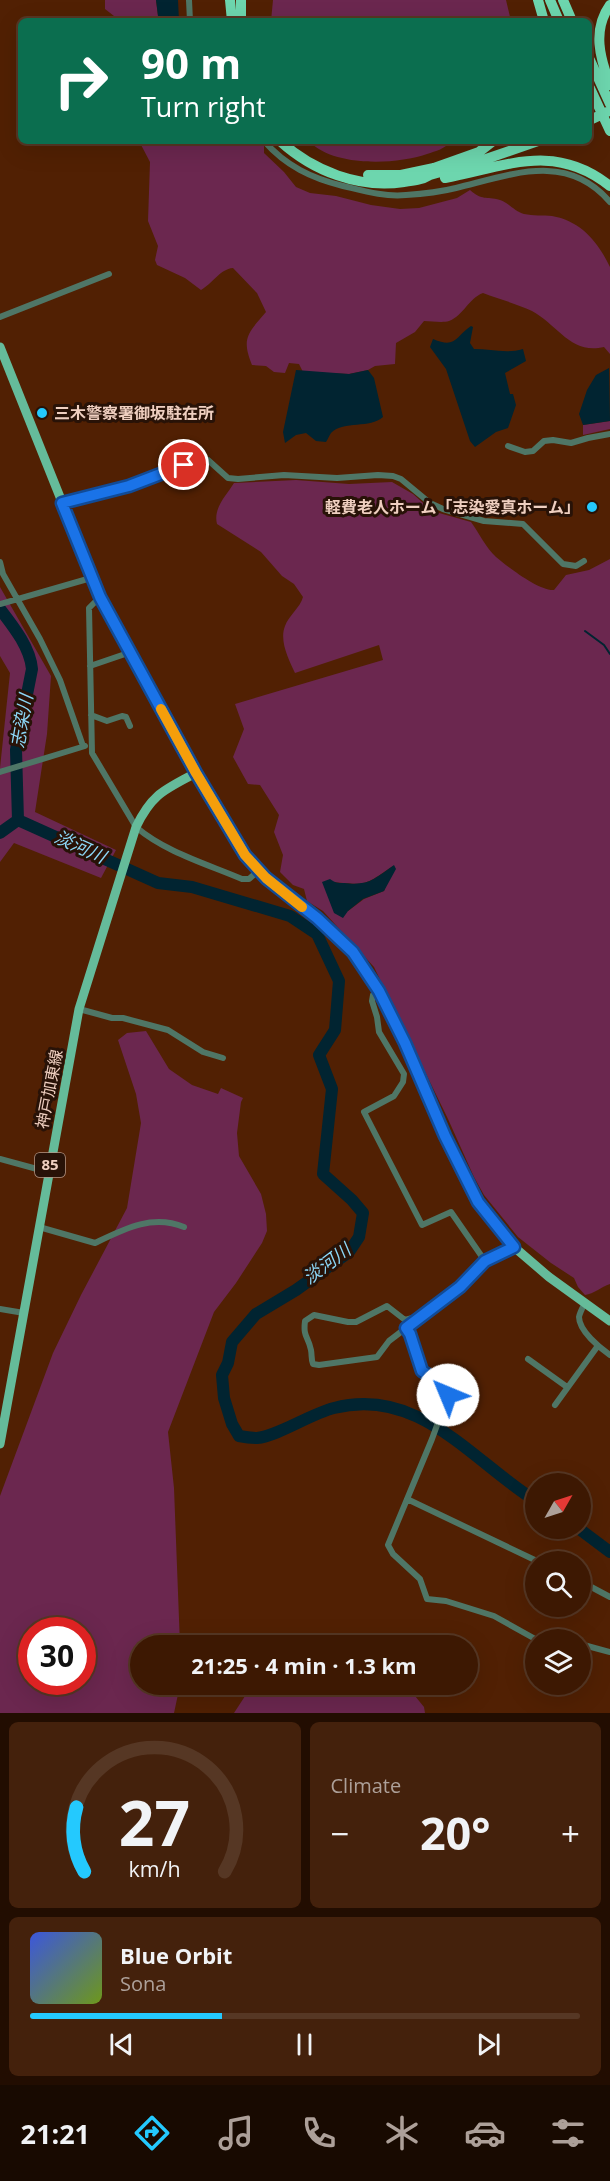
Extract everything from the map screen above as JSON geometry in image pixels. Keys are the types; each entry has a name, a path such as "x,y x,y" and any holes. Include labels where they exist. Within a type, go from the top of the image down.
{"highway":[{"path":"230,0 232,18"},
{"path":"241,0 241,18"},
{"path":"538,0 543,18"},
{"path":"550,0 558,18"},
{"path":"563,0 571,18"},
{"path":"610,5 601,21 599,39 601,59 610,85"},
{"path":"592,65 606,102 608,126"},
{"path":"592,90 606,102"},
{"path":"592,112 606,102"},
{"path":"592,119 610,110"},
{"path":"284,144 308,162 325,171 350,179 387,184 431,180 542,160 579,167 610,186"},
{"path":"293,144 315,159 332,167 373,176 416,172 513,144"},
{"path":"479,152 490,144"},
{"path":"425,179 430,175 529,144"}],"main road":[{"path":"0,347 3,362 100,597 196,773 245,855 258,870 317,918 353,952 379,991 405,1043 445,1136 478,1202 514,1247 549,1277 610,1321"},
{"name":"神戸加東線","path":"0,1444 79,1010 136,827 146,807 156,796 196,773"}],"street":[{"path":"189,0 190,18"},
{"path":"267,144 289,163 309,176 378,194 404,196 439,192 524,172 544,170 569,174 584,180 610,202"},
{"path":"0,317 109,274"},
{"path":"508,446 525,452 533,451 544,441 553,440 571,444 610,434"},
{"path":"62,503 129,486 200,458 208,460 228,478 238,479 284,475 393,476 401,479 430,503 444,509 483,521 523,524 562,564 576,566 584,561"},
{"path":"0,562 15,599 40,639 60,680 87,745 136,827 175,851 242,879 249,879 258,870"},
{"path":"0,604 91,578"},
{"path":"87,745 91,715 89,608 100,597"},
{"path":"90,666 131,652"},
{"path":"91,715 107,721 123,716 126,717 130,726"},
{"path":"0,772 87,745"},
{"path":"379,991 374,994 372,1001 379,1032 404,1074 403,1082 394,1096 364,1112 422,1225 451,1212 485,1261"},
{"path":"79,1010 112,1018 123,1018 168,1030 203,1052 223,1058"},
{"path":"0,1159 48,1172"},
{"path":"39,1227 95,1243 132,1225 171,1222 184,1227"},
{"path":"421,1318 405,1320 387,1306 356,1322 314,1315 305,1321 303,1334 314,1364 377,1357 389,1341 421,1318 460,1287 485,1261 514,1247"},
{"path":"585,1303 579,1314 579,1320 597,1347 610,1355"},
{"path":"0,1309 24,1313"},
{"path":"406,1328 422,1371 448,1388 448,1395 388,1545 393,1554 420,1579 427,1599 446,1601 495,1616 525,1633"},
{"path":"555,1405 597,1347"},
{"path":"528,1359 567,1387"},
{"path":"407,1499 525,1555"},
{"path":"591,1587 610,1597"},
{"path":"591,1647 609,1651"}],"shaded area":[{"path":"105,0 156,0 159,18 115,18 105,9"},
{"path":"273,0 506,0 510,18 271,18"},
{"path":"141,144 263,144 264,153 296,187 310,193 400,209 419,208 457,198 470,190 481,197 503,201 524,214 552,216 572,223 594,241 610,267 610,354 604,347 582,347 565,337 532,311 483,293 478,295 454,319 443,322 424,321 415,332 396,343 395,364 375,366 349,374 303,372 299,364 289,363 285,373 274,372 266,366 252,365 247,348 248,336 266,312 257,293 233,268 224,271 201,290 185,278 157,265 155,260 158,246 148,221 150,162"},
{"path":"313,144 449,144 437,151 414,158 382,162 333,156"},
{"path":"610,421 610,429 583,435 583,425"},
{"path":"296,480 349,484 392,482 413,494 432,511 471,522 496,557 524,578 548,589 554,590 566,575 589,570 610,559 610,1284 591,1293 585,1295 574,1278 518,1237 484,1195 374,967 323,911 307,901 304,889 293,885 280,872 283,855 274,832 279,815 260,785 248,784 233,757 244,729 235,704 383,660 379,645 295,673 286,650 283,632 303,597 294,584 282,576 261,552 217,524 219,507 234,483","holes":["393,866 384,891 364,899 348,911 334,882 354,884 366,882"]},
{"path":"0,587 51,676 47,734 35,812 116,850 101,878 14,843 0,862 0,768 10,673 0,656"},
{"path":"146,1031 169,1069 192,1085 218,1094 221,1088 243,1098 237,1133 239,1156 261,1194 267,1231 262,1243 236,1283 214,1312 168,1432 174,1488 180,1635 130,1635 130,1695 178,1695 174,1713 0,1713 0,1496 53,1353 127,1208 141,1123 136,1094 118,1040 127,1033"},
{"path":"246,1695 414,1695 424,1707 425,1713 234,1713"}],"water":[{"path":"156,0 178,0 179,18 159,18"},
{"path":"471,326 473,327 470,343 474,349 505,351 523,349 526,361 505,373 510,394 513,394 516,405 508,428 496,432 475,447 470,441 446,369 430,347 433,339 446,343 451,342"},
{"path":"609,368 610,421 583,425 579,414 587,390 596,375"},
{"path":"296,370 349,374 368,370 374,378 383,417 371,423 336,429 326,442 316,441 306,433 296,435 285,443 283,432"},
{"path":"394,865 396,869 384,891 363,899 343,918 334,913 322,882 330,879 338,883 366,882"}],"waterway":[{"name":"志染川","path":"0,609 24,645 32,669 16,750 18,820"},
{"path":"585,631 604,645 610,654"},
{"name":"淡河川","path":"18,820 158,883 192,887 290,916 317,934 339,981 335,1030 319,1055 332,1089 323,1174 363,1213 359,1237 349,1252 296,1290 256,1314 232,1342 228,1363 222,1375 224,1398 232,1424 239,1436 257,1438 265,1436 334,1408 364,1404 392,1408 418,1417 443,1431 525,1494"},
{"name":"志染川","path":"0,833 18,820"},
{"name":"淡河川","path":"591,1538 610,1552"}],"slow traffic":[{"path":"161,709 245,855 266,878 302,907"}],"place":[{"name":"三木警察署御坂駐在所","path":"42,413"},
{"name":"軽費老人ホーム「志染愛真ホーム」","path":"592,507"}],"route":[{"path":"184,465 129,486 62,503 100,597 196,773 245,855 266,878 317,918 353,952 379,991 405,1043 445,1136 478,1202 514,1247 485,1261 460,1287 406,1328 422,1371 448,1388 448,1395"}]}
